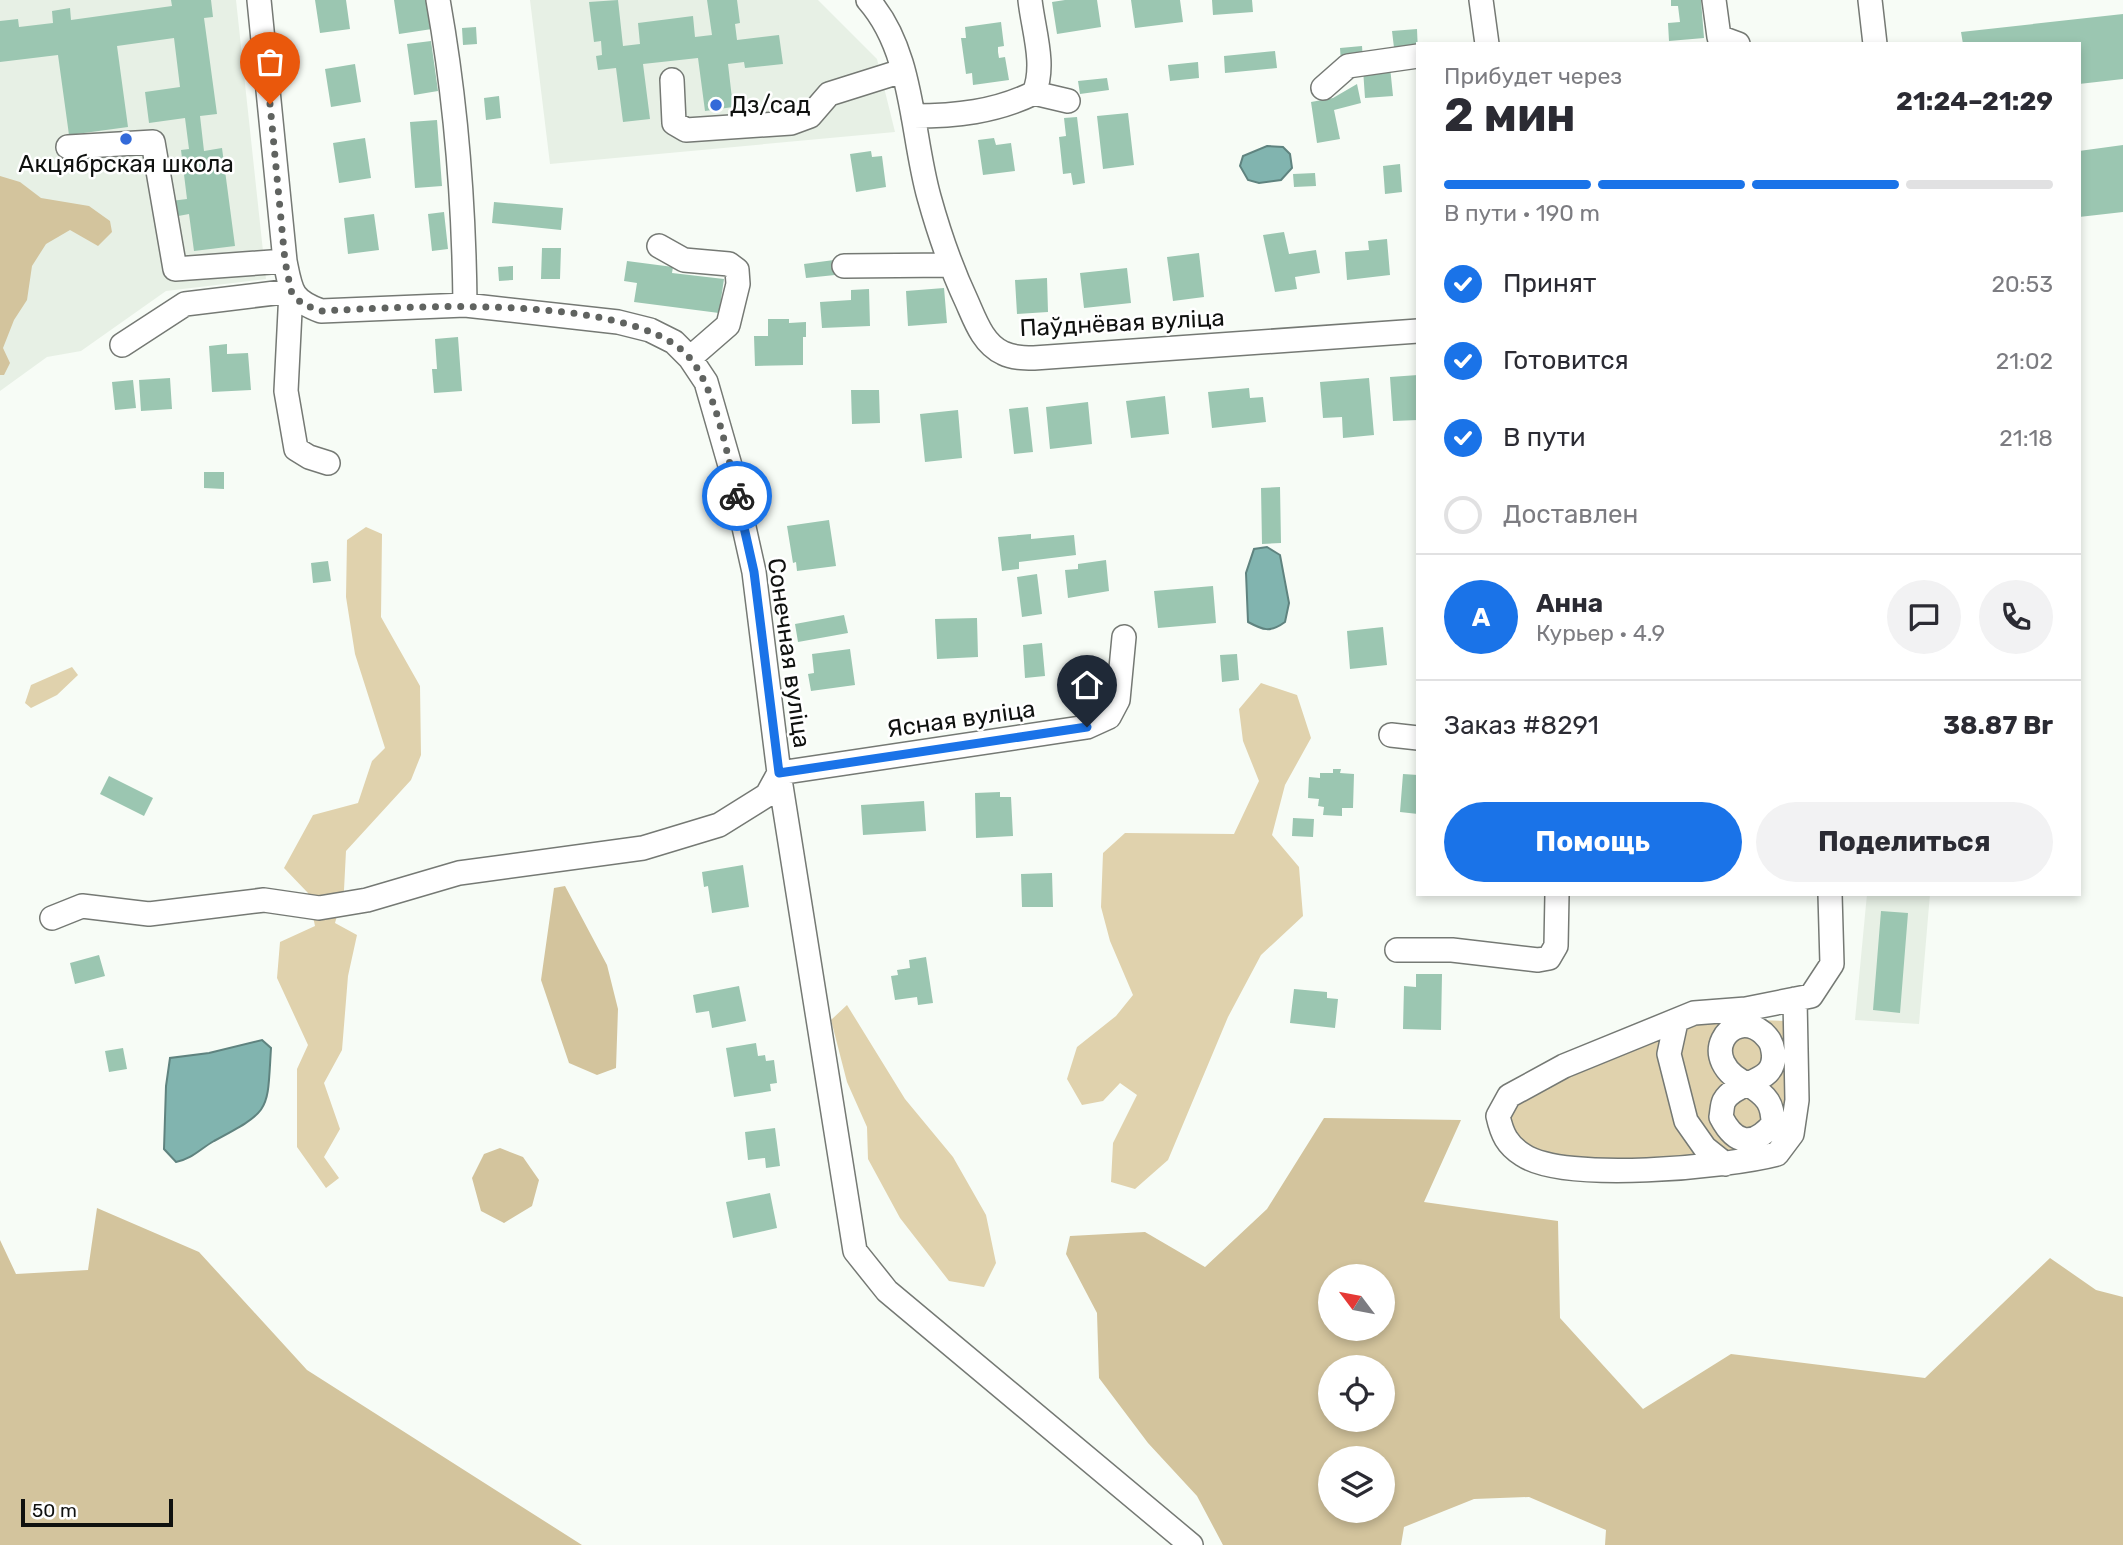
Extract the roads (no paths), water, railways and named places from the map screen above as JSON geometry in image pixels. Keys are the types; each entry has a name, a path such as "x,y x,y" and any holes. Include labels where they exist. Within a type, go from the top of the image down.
{"street":[{"path":"259,0 285,261 291,291 286,391 296,449 309,457 328,463"},
{"path":"438,0 450,76 464,237 465,305"},
{"name":"Паўднёвая вуліца","path":"868,0 888,29 902,71 928,195 950,265 980,330 1001,353 1018,358 1416,331"},
{"path":"1030,0 1039,82 1034,93"},
{"path":"1481,0 1486,42"},
{"path":"1714,0 1719,37 1733,42"},
{"path":"1870,0 1875,42"},
{"path":"1323,88 1348,66 1416,56"},
{"path":"671,80 674,123 686,130 792,123 810,116 829,94 902,71"},
{"path":"913,116 943,116 1003,108 1034,93 1068,101"},
{"path":"68,148 153,142 175,269 285,261"},
{"path":"659,246 684,260 729,264 737,270 738,284 728,325 690,358"},
{"path":"844,266 950,265"},
{"path":"122,345 185,304 291,291"},
{"name":"Сонечная вуліца","path":"291,291 302,304 321,311 465,305 618,321 650,330 674,342 690,358 706,382 731,469 754,572 779,773 855,1251 887,1291 1191,1545"},
{"name":"Ясная вуліца","path":"779,773 1087,727 1109,717 1118,699 1124,636"},
{"path":"1391,735 1416,738"},
{"path":"52,918 82,906 149,914 264,900 319,908 367,900 459,873 643,848 719,825 767,795 779,773"},
{"path":"1398,950 1452,950 1538,961 1549,958 1556,946 1557,896"},
{"path":"1795,999 1797,1100 1792,1134 1777,1154 1745,1163 1620,1170 1561,1169 1523,1156 1503,1138 1498,1116 1510,1096 1564,1066 1694,1013 1746,1017 1772,1043 1774,1059 1766,1075 1749,1085 1735,1079 1723,1068 1720,1055 1724,1037 1746,1017 1795,999 1811,996 1832,964 1830,896"},
{"path":"1676,1022 1669,1054 1686,1121 1705,1148 1725,1164"}],"water":[{"path":"1267,146 1283,147 1290,154 1292,168 1281,180 1259,183 1248,180 1240,166 1243,156"},
{"path":"1267,547 1280,555 1289,603 1285,622 1275,628 1266,629 1248,622 1246,573 1254,549"},
{"path":"262,1040 271,1048 269,1085 263,1107 247,1122 191,1156 176,1162 164,1149 166,1086 170,1058 209,1053"}],"place":[{"name":"Дз/сад","path":"716,105"},
{"name":"Акцябрская школа","path":"126,139"}]}
